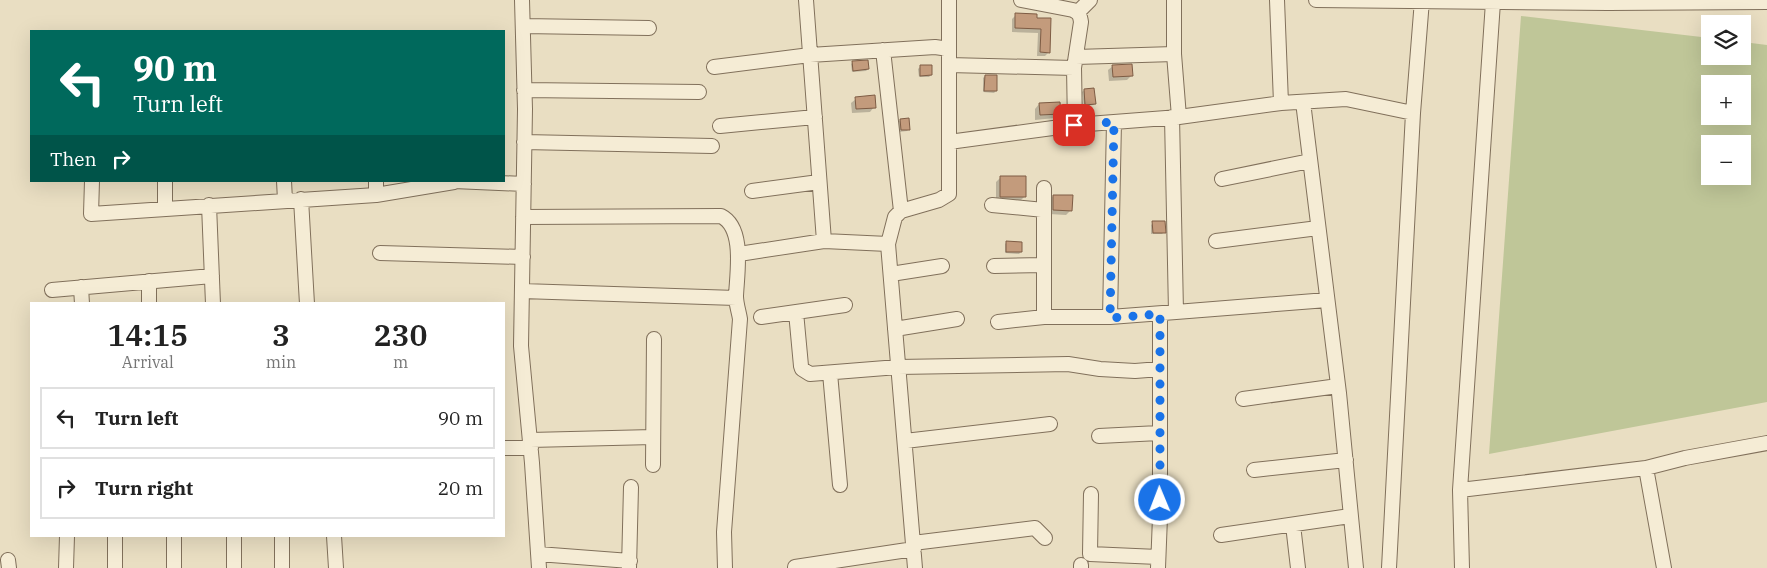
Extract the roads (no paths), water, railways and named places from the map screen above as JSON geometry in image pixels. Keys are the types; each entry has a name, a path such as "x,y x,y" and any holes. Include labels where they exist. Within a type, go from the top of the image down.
{"street":[{"path":"522,0 524,184 521,346 538,561 629,564 631,487"},
{"path":"806,0 824,241"},
{"path":"915,568 888,244 895,216 901,212 939,200 949,194 949,0"},
{"path":"1021,0 1078,12"},
{"path":"1078,12 1090,0"},
{"path":"1174,0 1176,312"},
{"path":"1277,0 1281,103"},
{"path":"1316,0 1767,2"},
{"path":"1389,568 1413,113 1422,0"},
{"path":"1462,568 1460,490 1493,2"},
{"path":"1074,125 1075,63 1081,22 1078,12"},
{"path":"523,26 649,28"},
{"path":"714,67 810,55 935,47 949,49"},
{"path":"883,50 901,212"},
{"path":"949,65 1075,63 1174,54"},
{"path":"524,90 699,92"},
{"path":"949,142 1074,125 1176,117 1281,103 1346,99 1413,113"},
{"path":"1302,102 1338,386 1356,568"},
{"path":"720,126 815,117"},
{"path":"1110,318 1114,122"},
{"path":"524,142 712,146"},
{"path":"1222,179 1310,161"},
{"path":"92,182 91,214 301,199 376,188 454,182 524,184"},
{"path":"165,182 165,208"},
{"path":"284,182 284,200"},
{"path":"752,190 819,182"},
{"path":"1044,188 1044,317"},
{"path":"301,199 306,302"},
{"path":"209,205 213,302"},
{"path":"992,205 1044,210"},
{"path":"523,217 721,216 727,219 733,226 738,254 736,298 740,319 724,532 725,568"},
{"path":"1216,241 1318,228"},
{"path":"738,254 824,241 888,244"},
{"path":"380,253 523,257"},
{"path":"994,266 1044,265"},
{"path":"890,274 942,266"},
{"path":"52,290 212,276"},
{"path":"149,281 149,302"},
{"path":"81,287 82,302"},
{"path":"522,291 736,298"},
{"path":"998,322 1044,317 1110,318 1327,300"},
{"path":"761,316 845,305"},
{"path":"796,312 802,370 810,374 898,367 1068,364 1135,372 1160,369"},
{"path":"1091,494 1090,554 1158,562 1160,517 1160,314"},
{"path":"895,330 957,319"},
{"path":"653,465 654,339"},
{"path":"830,373 840,485"},
{"path":"1243,398 1338,386"},
{"path":"905,441 1050,424"},
{"path":"1099,436 1159,433"},
{"path":"505,448 530,444 653,438"},
{"path":"1460,490 1646,468 1685,458 1767,443"},
{"path":"1254,470 1346,460"},
{"path":"1646,468 1664,568"},
{"path":"1221,536 1350,516"},
{"path":"1293,525 1298,568"},
{"path":"795,567 914,546 1036,528 1045,538"},
{"path":"66,568 67,537"},
{"path":"115,537 115,568"},
{"path":"174,537 174,568"},
{"path":"234,537 234,568"},
{"path":"282,537 282,568"},
{"path":"334,537 336,568"}]}
